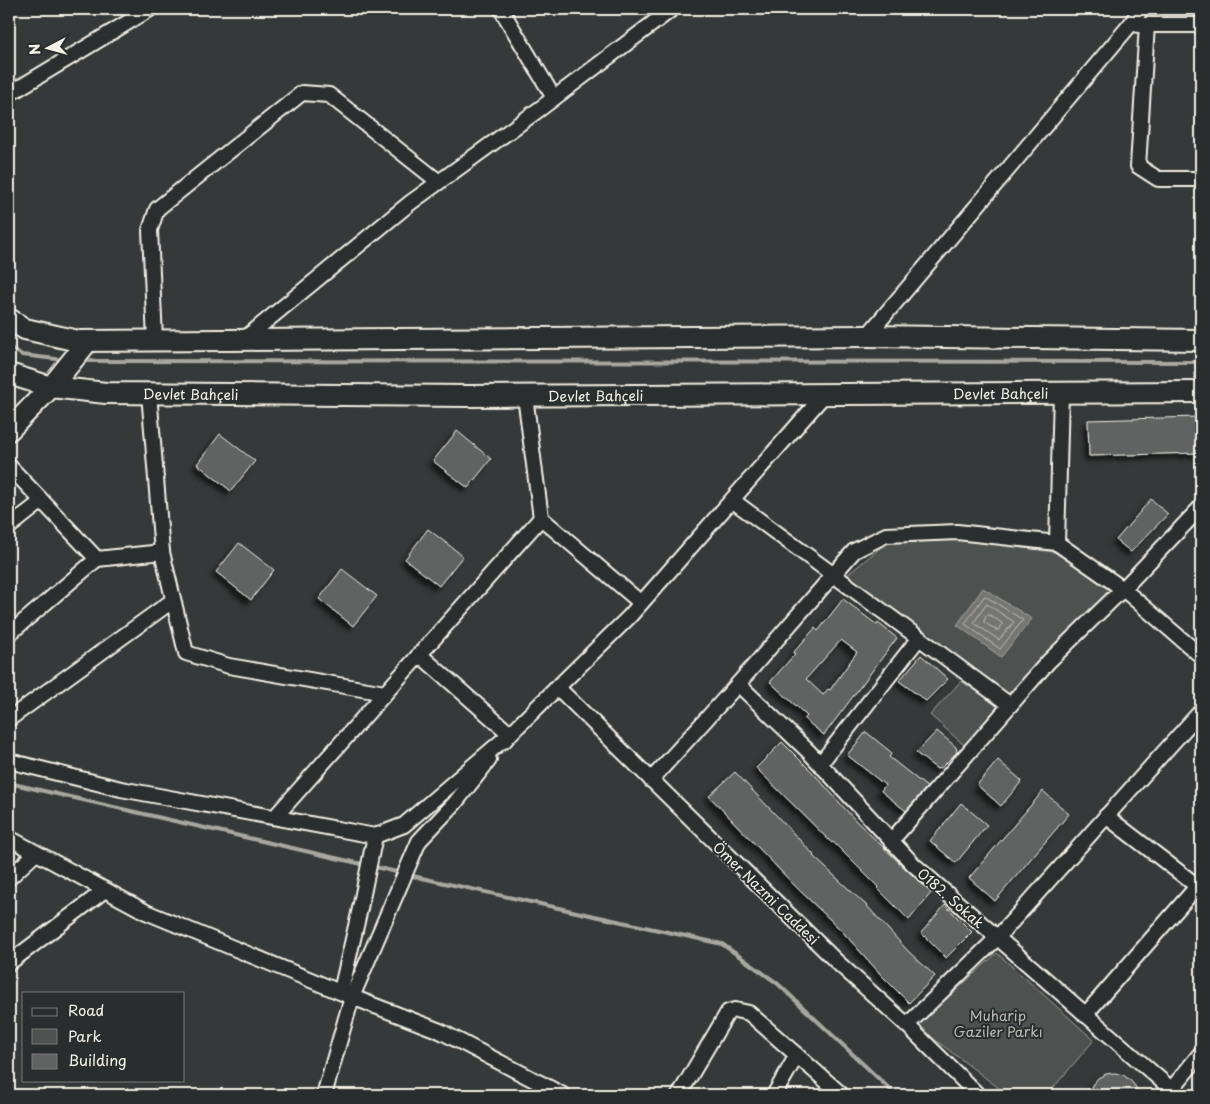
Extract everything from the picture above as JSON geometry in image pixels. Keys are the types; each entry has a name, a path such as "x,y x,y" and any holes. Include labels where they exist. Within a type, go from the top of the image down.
{"street":[{"path":"9,94 150,9"},
{"path":"502,9 554,98"},
{"path":"243,340 410,203 672,9"},
{"path":"867,336 1142,9"},
{"path":"1130,25 1201,25"},
{"path":"1146,25 1138,166 1158,178 1201,178"},
{"path":"155,340 150,230 157,210 302,93 329,95 439,182"},
{"path":"9,319 25,329 78,341 867,336 1201,340"},
{"path":"9,430 51,387 88,341"},
{"name":"Devlet Bahçeli","path":"9,374 51,387 106,393 525,396 1201,392"},
{"path":"1058,543 1061,392"},
{"path":"149,393 162,552 172,601 186,653 228,666 385,693"},
{"path":"9,761 121,789 375,836 404,825 510,734 641,603 825,394"},
{"path":"525,396 541,518 641,603"},
{"path":"9,466 97,559"},
{"path":"732,500 1010,705"},
{"path":"9,527 42,501"},
{"path":"891,841 1048,662 1123,589 1201,507"},
{"path":"275,817 541,518"},
{"path":"651,780 854,551 886,535 956,532 1058,543 1123,589 1201,656"},
{"path":"9,634 97,559 162,552"},
{"path":"9,719 172,601"},
{"path":"820,764 919,638"},
{"path":"419,654 510,734"},
{"name":"0182. Sokak","path":"738,684 820,764 913,864 1172,1094"},
{"name":"Ömer Nazmi Caddesi","path":"557,687 837,962 907,1025 978,1095"},
{"path":"907,1025 997,938 1201,711"},
{"path":"346,994 419,841 454,803 510,734"},
{"path":"1085,1015 1200,886 1106,816"},
{"path":"324,1095 346,994 359,914 375,836"},
{"path":"9,838 146,912 440,1031 563,1095"},
{"path":"9,878 36,853"},
{"path":"9,963 105,890"},
{"path":"679,1095 728,1012 735,1010 749,1013 842,1095"},
{"path":"1172,1094 1201,1052"},
{"path":"774,1095 797,1055"}],"green space":[{"path":"967,540 1054,552 1113,590 1072,629 1015,691 1006,695 846,576 886,543"},
{"path":"961,681 1000,707 964,745 930,715"},
{"name":"Muharip Gaziler Parkı","path":"997,953 1094,1040 1047,1095 1008,1095 917,1026"}],"water":[{"path":"983,588 1032,619 1001,657 957,625"}],"building":[{"path":"1198,417 1199,453 1089,456 1088,420"},
{"path":"457,431 491,459 468,488 433,461"},
{"path":"220,434 255,461 231,491 197,464"},
{"path":"1151,499 1168,514 1131,552 1116,540"},
{"path":"428,529 463,556 439,586 405,559"},
{"path":"239,543 274,570 251,600 216,572"},
{"path":"342,569 377,596 353,626 319,599"},
{"path":"843,599 897,638 824,735 804,719 807,716 770,682 815,628 818,631","holes":["841,640 857,652 830,690 828,689 823,695 806,679"]},
{"path":"921,655 948,679 926,701 899,681"},
{"path":"937,731 956,747 957,752 942,767 937,769 916,753"},
{"path":"866,732 892,753 889,757 927,787 906,811 881,791 885,785 847,755"},
{"path":"782,742 816,776 855,820 931,893 909,920 833,842 756,768"},
{"path":"998,760 1022,781 1001,806 977,785"},
{"path":"735,772 813,856 867,906 908,951 935,976 909,1003 841,930 796,887 709,796"},
{"path":"1043,791 1069,814 995,901 969,878"},
{"path":"961,803 987,825 956,863 930,841"},
{"path":"945,905 972,932 946,958 921,933"},
{"path":"1115,1073 1123,1075 1130,1080 1139,1095 1088,1095 1092,1085 1098,1078 1106,1074"}],"waterway":[{"path":"9,347 22,355 64,360"},
{"path":"81,361 1201,362"},
{"path":"9,783 401,873"},
{"path":"408,875 722,944 777,983 896,1095"}]}
